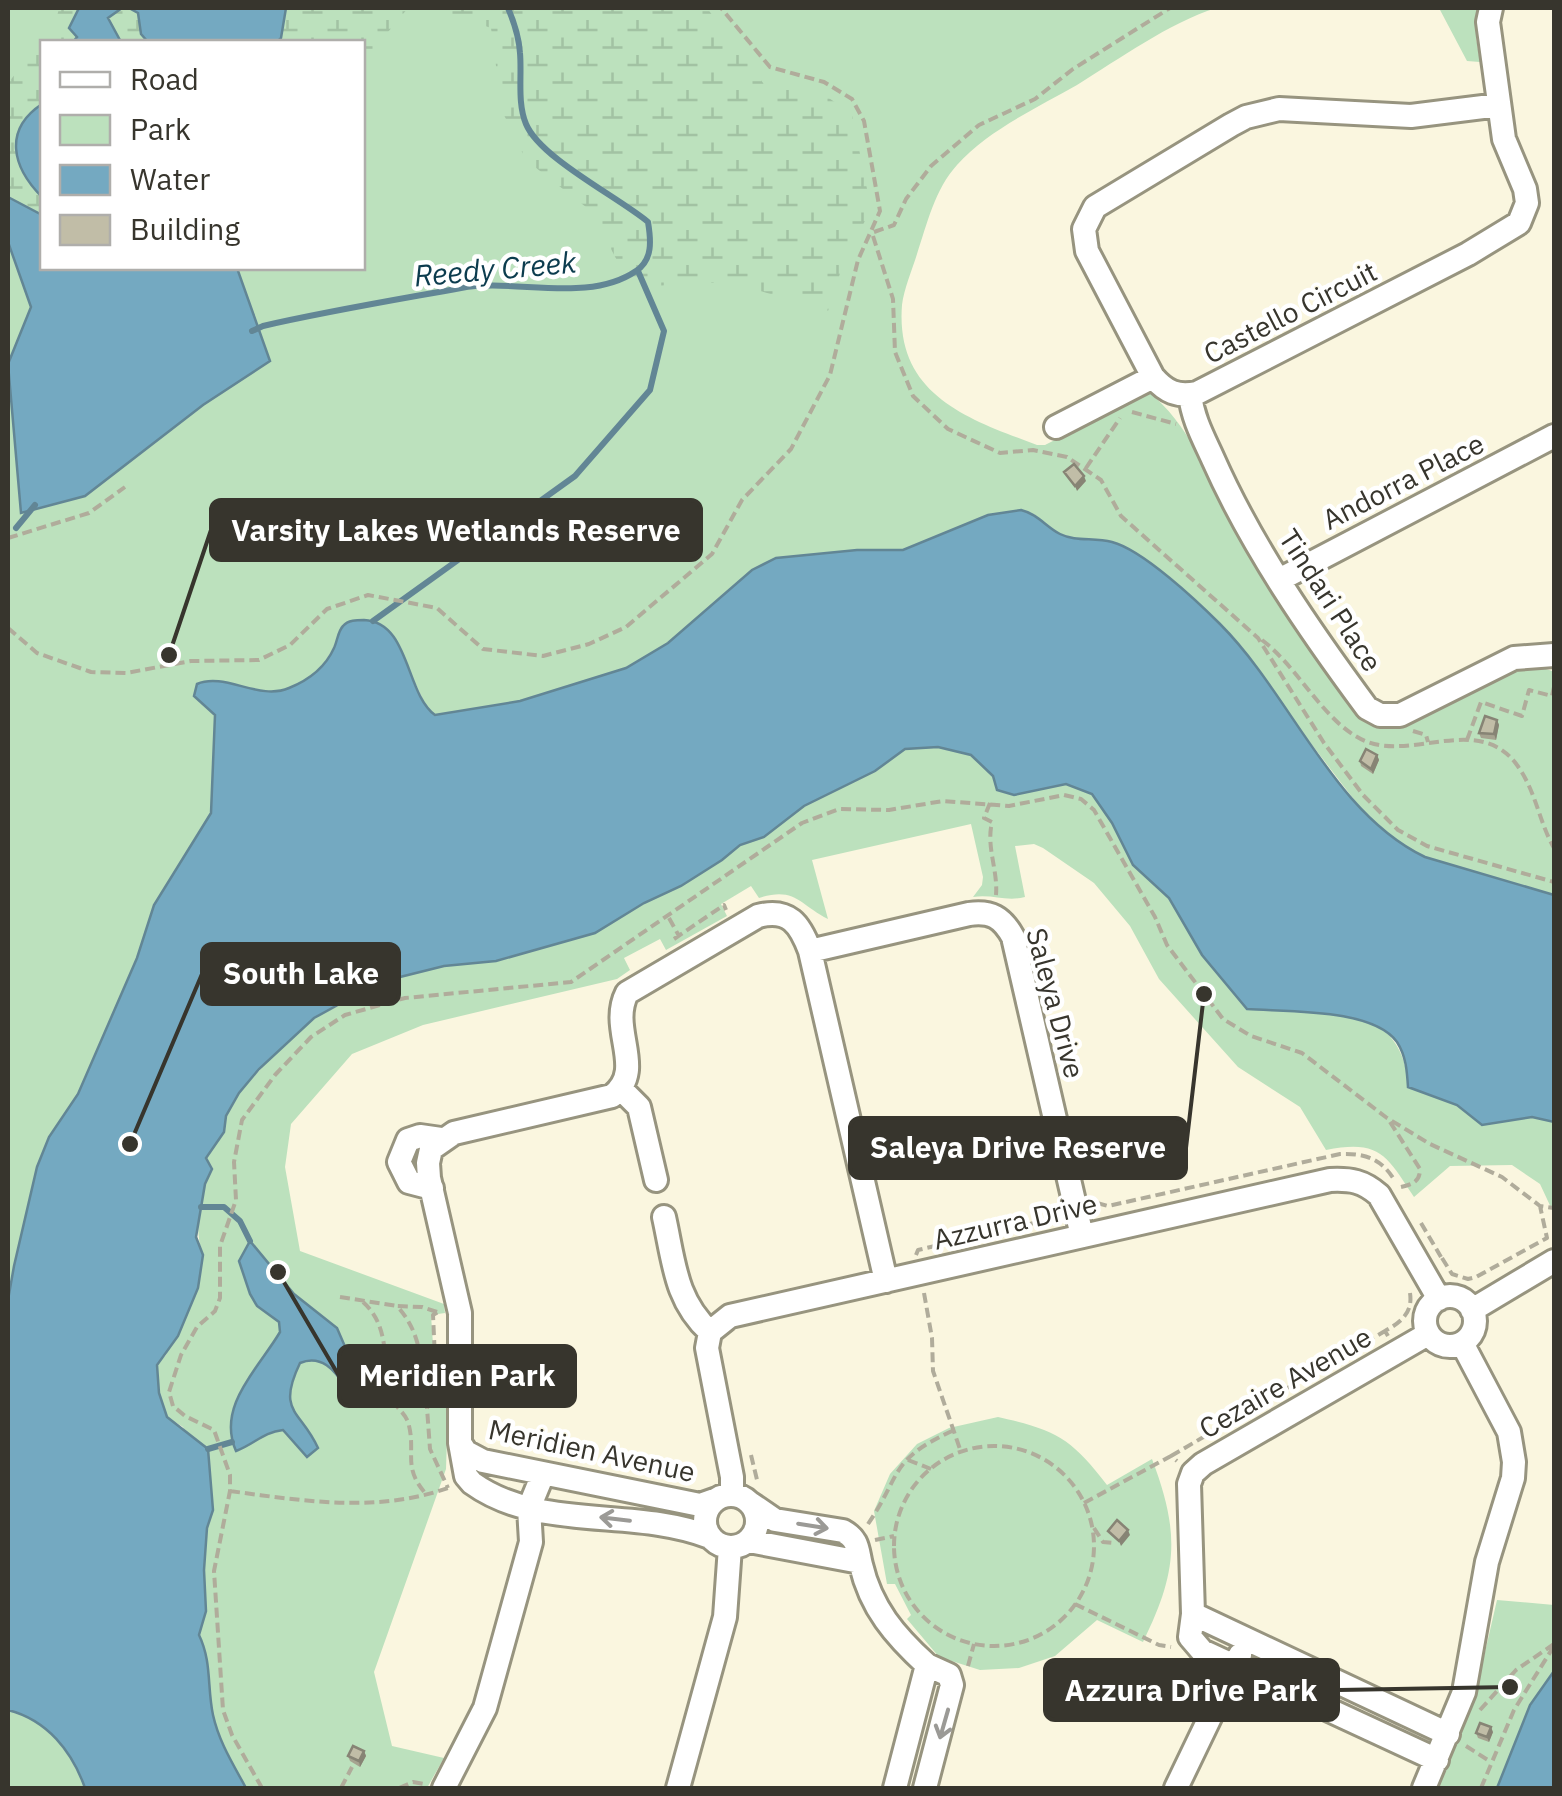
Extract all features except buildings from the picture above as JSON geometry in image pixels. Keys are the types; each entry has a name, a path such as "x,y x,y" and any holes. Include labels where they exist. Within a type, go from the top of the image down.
{"street":[{"name":"Castello Circuit","path":"1153,377 1166,390 1190,394 1209,388 1468,254 1519,223 1526,203 1525,189 1507,152 1488,22 1491,8"},
{"path":"1056,428 1153,377 1087,250 1084,229 1094,207 1231,125 1261,112 1279,109 1411,116 1499,104"},
{"name":"Tindari Place","path":"1190,394 1196,425 1226,488 1279,580 1367,708 1380,715 1408,712 1514,658 1554,656"},
{"name":"Andorra Place","path":"1279,580 1554,436"},
{"path":"656,1180 639,1108 621,1089 628,1072 619,1021 626,993 736,926 774,912 790,916 802,929 810,951 886,1282"},
{"name":"Saleya Drive","path":"810,951 969,914 995,915 1006,924 1013,937 1082,1236"},
{"name":"Meridien Avenue","path":"460,1443 466,1452 483,1461 700,1505 740,1496 775,1520 843,1531 857,1543 860,1562 729,1542 680,1526 529,1508 472,1483 466,1476 460,1443 460,1313 432,1188 428,1163 431,1149 454,1133 600,1100 621,1089"},
{"name":"Azzurra Drive","path":"710,1332 730,1316 1330,1180 1348,1179 1365,1184 1378,1195"},
{"path":"1378,1195 1439,1300"},
{"path":"664,1217 681,1294 689,1311 710,1332 707,1348 732,1478 758,1522 729,1542"},
{"path":"1472,1310 1554,1261"},
{"path":"1457,1298 1472,1310 1474,1326 1462,1343 1444,1345 1428,1334 1426,1314 1439,1300 1457,1298"},
{"name":"Cezaire Avenue","path":"1193,1614 1188,1498 1194,1473 1391,1341 1428,1334"},
{"path":"1424,1788 1437,1760 1457,1740 1487,1562 1509,1496 1514,1462 1509,1432 1462,1343"},
{"path":"431,1783 478,1727 532,1542 529,1508 543,1474"},
{"path":"729,1542 705,1520 710,1505 740,1496"},
{"path":"678,1788 725,1617 729,1542"},
{"path":"860,1562 886,1624 927,1665 950,1676 952,1685 925,1788"},
{"path":"1437,1760 1194,1645 1190,1636 1193,1614 1457,1740"},
{"path":"1176,1788 1249,1639"},
{"path":"894,1788 927,1665"}],"path":[{"path":"8,628 37,653 91,672 126,673 191,661 259,660 290,645 327,608 368,595 437,608 483,649 543,656 589,644 626,626 712,554 742,500 791,449 830,376 858,260 880,211 864,121 852,99 824,82 770,67 721,8"},
{"path":"872,233 894,225 906,199 931,166 979,125 1035,99 1073,69 1170,8"},
{"path":"872,233 893,299 895,352 913,396 948,429 1000,452 1053,452 1086,468 1101,480 1120,516 1279,653 1351,734 1383,746 1467,740 1497,747 1513,759 1537,799 1554,848"},
{"path":"1086,468 1123,414 1138,412 1165,423 1177,423"},
{"path":"1172,418 1183,432"},
{"path":"8,538 89,513 125,488"},
{"path":"1258,638 1324,743 1363,795 1398,830 1428,846 1554,882"},
{"path":"1467,740 1480,702 1522,716 1529,690 1552,696 1554,687"},
{"path":"1399,730 1426,735 1428,742"},
{"path":"262,1788 223,1710 214,1571 230,1491 225,1460 214,1430 172,1406 168,1392 181,1355 197,1327 215,1311 220,1298 220,1246 236,1200 234,1162 242,1120 310,1037 345,1015 405,998 571,982 802,823 838,809 889,810 944,800 1008,806 1064,795 1081,799 1094,810 1155,916 1167,945 1224,1019 1251,1036 1302,1053 1387,1118 1430,1144 1502,1177 1540,1206 1554,1208"},
{"path":"990,804 984,818 992,822 988,843 997,884 995,915"},
{"path":"669,943 724,906 736,926"},
{"path":"668,916 680,936"},
{"path":"1378,1195 1414,1184 1420,1177 1414,1157 1387,1118"},
{"path":"1171,1456 1391,1341 1411,1301 1405,1276 1442,1257 1447,1269 1459,1278 1476,1278 1547,1238 1540,1206"},
{"path":"916,1255 918,1250 1047,1220 1061,1209"},
{"path":"923,1288 932,1338 932,1370 961,1452"},
{"path":"340,1297 437,1312 434,1315 438,1395 427,1408 430,1449 448,1488 456,1495"},
{"path":"363,1302 376,1314 384,1332 383,1355 392,1403 408,1420 414,1481 427,1495"},
{"path":"397,1306 418,1337 422,1371 436,1382"},
{"path":"894,1536 876,1542 867,1522 893,1475 918,1446 952,1431"},
{"path":"740,1496 749,1446"},
{"path":"1091,1524 1090,1574 1075,1604 1055,1624 1030,1639 1003,1646 974,1644 940,1630 913,1606 898,1576 894,1536 906,1499 931,1468 961,1452 993,1447 1040,1458 1054,1466 1076,1490 1104,1542 1113,1542"},
{"path":"906,1459 931,1468"},
{"path":"230,1491 345,1504 427,1495 448,1488"},
{"path":"1075,1604 1159,1645 1185,1652 1194,1645"},
{"path":"966,1676 974,1644"},
{"path":"1473,1720 1516,1670 1554,1645"},
{"path":"1480,1788 1514,1710 1554,1645"},
{"path":"1457,1740 1491,1762"},
{"path":"341,1788 352,1767"},
{"path":"399,1788 413,1782 431,1783"}],"green space":[{"path":"8,8 1216,8 1162,32 1014,120 957,165 932,207 904,293 903,336 910,361 923,382 962,413 1037,445 1045,445 1149,392 1187,435 1281,598 1369,724 1398,728 1504,675 1523,669 1554,672 1554,895 1425,857 1405,847 1365,814 1217,621 1157,570 1115,543 1057,533 1034,514 988,515 903,550 868,549 776,558 752,570 668,643 626,668 520,701 444,716 428,710 393,636 342,627 319,669 289,690 262,691 217,682 197,684 199,702 215,715 211,812 154,905 137,958 78,1094 49,1137 37,1167 8,1300"},
{"path":"59,8 408,8 365,60 365,40 43,40 55,25"},
{"path":"434,8 707,8 766,87 823,94 852,114 871,209 843,264 828,311 730,282 631,287 591,211 526,160 502,111 491,28"},
{"path":"1439,8 1478,8 1476,37 1480,62 1467,61"},
{"path":"40,44 40,214 8,197 8,83"},
{"path":"938,747 971,755 1014,795 1066,784 1092,794 1133,865 1169,897 1202,955 1381,1027 1401,1054 1408,1087 1457,1105 1482,1125 1532,1117 1554,1122 1554,1214 1540,1184 1512,1165 1450,1166 1414,1197 1380,1154 1359,1147 1326,1150 1300,1107 1238,1067 1159,979 1130,926 1094,883 1043,848 1034,844 1015,846 1025,897 973,897 983,877 971,824 812,860 828,919 789,896 759,898 751,886 721,904 727,916 666,950 660,939 624,958 630,970 617,979 423,1025 352,1054 291,1124 285,1167 300,1251 444,1304 445,1313 431,1315 435,1374 449,1375 446,1469 374,1672 392,1746 444,1758 427,1788 246,1788 216,1724 206,1655 199,1635 206,1611 204,1570 207,1528 213,1510 183,1427 167,1417 161,1407 157,1364 166,1355 203,1256 199,1212 212,1169 206,1159 224,1132 226,1116 239,1093 314,1018 392,979 444,966 496,961 595,933 681,886 740,845 764,837 804,806 875,771 905,749"},
{"path":"998,1417 1061,1438 1083,1456 1107,1485 1152,1459 1167,1509 1171,1552 1163,1594 1143,1642 1097,1620 1055,1656 1019,1668 980,1670 939,1657 907,1619 911,1615 895,1584 887,1584 874,1511 890,1474 917,1444 949,1428"},
{"path":"1497,1600 1554,1605 1554,1671 1530,1706 1497,1788 1436,1788 1473,1704"},
{"path":"8,1710 35,1721 56,1739 85,1788 8,1788"}],"water":[{"path":"79,8 122,8 108,18 120,40 75,40 77,37 69,28"},
{"path":"129,8 286,8 279,40 146,40 141,34 138,13"},
{"path":"40,106 40,195 24,173 16,149 21,125"},
{"path":"8,197 40,214 40,270 238,270 270,361 203,405 85,496 21,513 8,364 31,307 8,242"},
{"path":"1021,510 1066,536 1125,547 1184,590 1245,653 1338,783 1393,837 1425,857 1554,895 1554,1122 1532,1117 1482,1125 1457,1105 1408,1087 1404,1058 1397,1042 1369,1023 1328,1014 1247,1009 1202,955 1169,898 1133,865 1092,794 1066,784 1014,795 997,790 993,776 971,755 938,747 905,749 875,771 804,806 764,837 740,845 681,886 595,933 496,961 444,966 392,979 356,995 314,1018 259,1069 226,1116 224,1132 206,1158 212,1169 205,1184 196,1237 203,1255 198,1288 178,1336 157,1365 159,1393 167,1417 208,1449 213,1510 207,1528 204,1570 206,1611 199,1635 206,1655 216,1725 246,1788 85,1788 56,1739 35,1721 8,1710 8,1300 37,1167 49,1137 78,1094 137,958 154,905 211,813 215,715 194,696 197,684 219,681 266,691 289,688 321,667 345,624 364,620 379,624 399,645 425,705 435,715 520,701 626,668 668,643 752,570 776,558 903,550 988,515"},
{"path":"250,1241 294,1294 337,1328 359,1379 353,1387 345,1387 321,1362 300,1363 290,1392 294,1410 318,1448 307,1457 283,1430 236,1451 231,1434 231,1418 243,1388 280,1332 279,1322 257,1306 250,1294 239,1261"},
{"path":"1554,1671 1554,1788 1497,1788 1530,1705"}],"waterway":[{"name":"Reedy Creek","path":"252,331 312,315 461,288 596,286 617,281 642,266 649,249 648,222 563,163 534,137 526,124 519,41 508,8"},
{"name":"Reedy Creek","path":"373,621 575,476 650,390 664,331 638,271"},
{"name":"Reedy Creek","path":"16,528 35,505"},
{"path":"201,1207 224,1207 240,1221 250,1241"},
{"path":"208,1449 232,1442"}],"place":[{"name":"Varsity Lakes Wetlands Reserve","path":"169,655"},
{"name":"Saleya Drive Reserve","path":"1204,994"},
{"name":"South Lake","path":"130,1144"},
{"name":"Meridien Park","path":"278,1272"},
{"name":"Azzura Drive Park","path":"1510,1687"}]}
